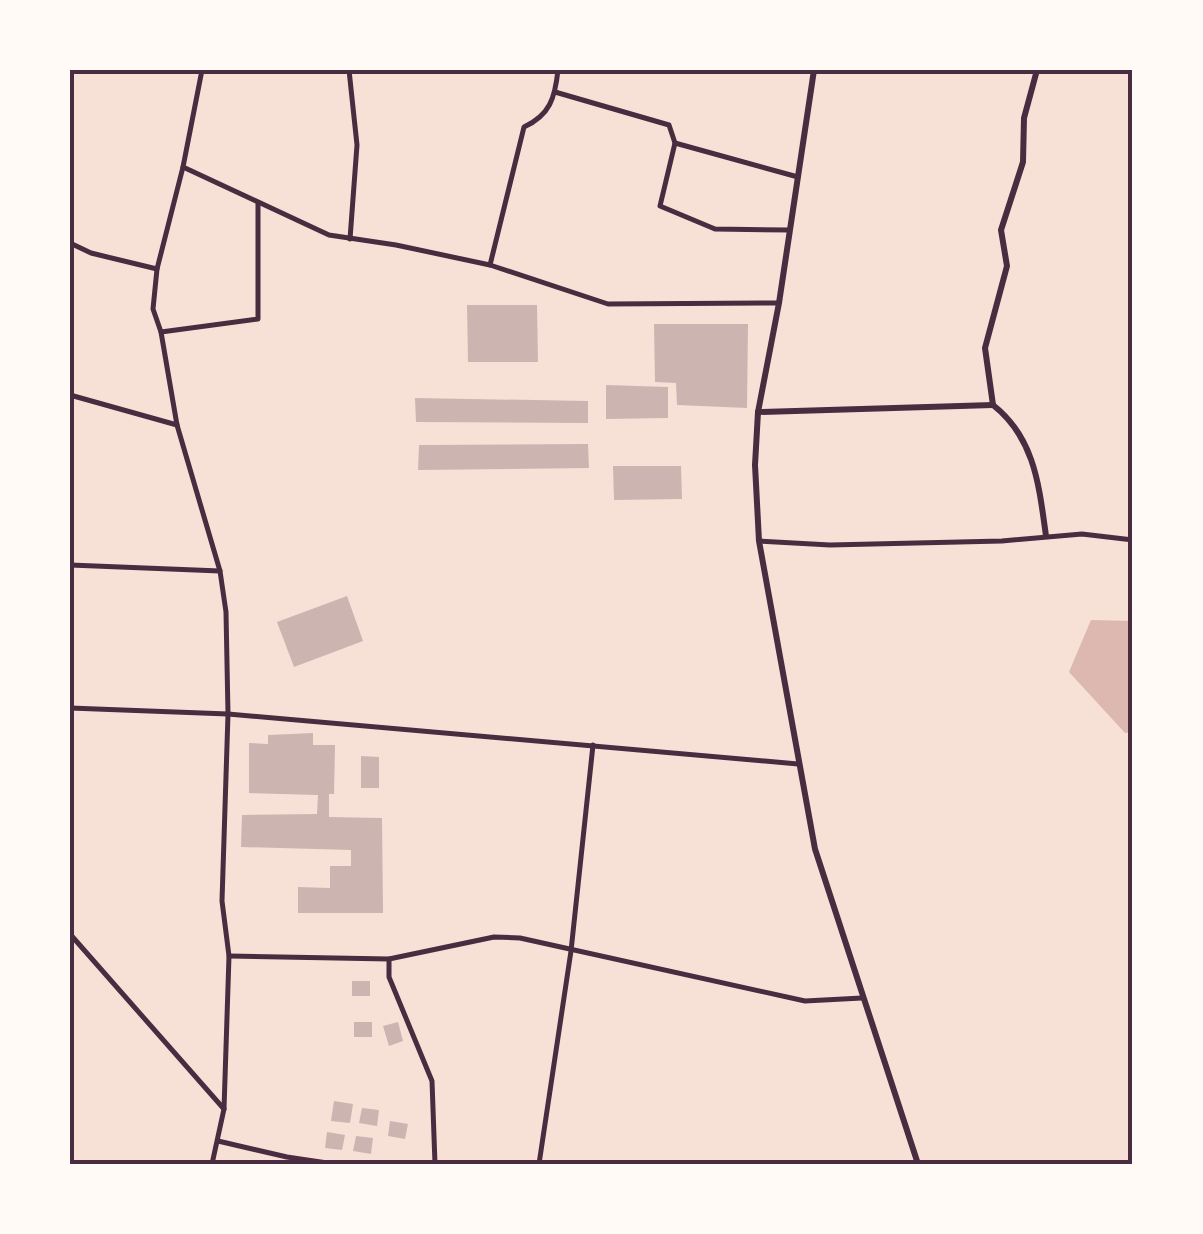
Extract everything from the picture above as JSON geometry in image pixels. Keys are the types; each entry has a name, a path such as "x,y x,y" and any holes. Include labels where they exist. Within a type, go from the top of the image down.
{"street":[{"path":"202,70 157,269 153,309 178,425 220,571 226,612 228,714 222,902 229,956 224,1109 212,1164"},
{"path":"349,70 357,144 350,239"},
{"path":"490,265 524,127 542,119 555,92 558,70"},
{"path":"814,70 779,303 758,412 759,541 815,849 918,1164"},
{"path":"993,405 985,348 1007,266 1001,230 1023,162 1024,118 1036,70"},
{"path":"555,92 669,126 675,143 660,206 715,228 789,230"},
{"path":"675,143 798,177"},
{"path":"183,167 329,235 490,265 608,304 779,303"},
{"path":"161,332 258,318 258,203"},
{"path":"70,243 92,253 157,269"},
{"path":"70,395 178,425"},
{"path":"758,412 993,405 1006,415 1036,465 1046,536"},
{"path":"759,541 830,545 1082,534 1133,540"},
{"path":"70,564 220,571"},
{"path":"70,708 228,714 798,764"},
{"path":"540,1164 571,952 593,745"},
{"path":"70,934 224,1109"},
{"path":"229,956 388,960 494,937 520,938 805,1002 862,998"},
{"path":"388,960 389,977 432,1081 435,1164"},
{"path":"218,1141 287,1158 334,1164"}],"shaded area":[{"path":"1091,620 1133,621 1133,732 1125,733 1069,672"}],"building":[{"path":"467,305 537,305 538,362 468,362"},
{"path":"654,324 748,324 747,408 677,405 676,383 655,382"},
{"path":"606,385 668,387 668,418 606,419"},
{"path":"415,398 588,401 588,423 416,422"},
{"path":"588,444 589,468 418,470 419,445"},
{"path":"613,466 681,466 682,499 614,500"},
{"path":"347,596 363,641 294,667 277,622"},
{"path":"313,733 313,745 335,745 334,794 329,794 329,817 382,818 383,913 298,913 298,887 330,888 330,866 351,866 351,850 241,847 242,815 317,814 318,795 249,793 249,743 268,744 268,735"},
{"path":"361,756 379,757 379,788 361,788"},
{"path":"352,981 370,981 370,996 352,996"},
{"path":"354,1022 372,1022 372,1037 354,1037"},
{"path":"398,1022 403,1041 389,1046 383,1026"},
{"path":"334,1101 353,1104 350,1123 331,1121"},
{"path":"362,1108 379,1110 377,1126 359,1123"},
{"path":"390,1121 408,1124 405,1139 388,1136"},
{"path":"327,1132 345,1135 342,1150 325,1148"},
{"path":"356,1136 373,1138 371,1154 353,1151"}]}
